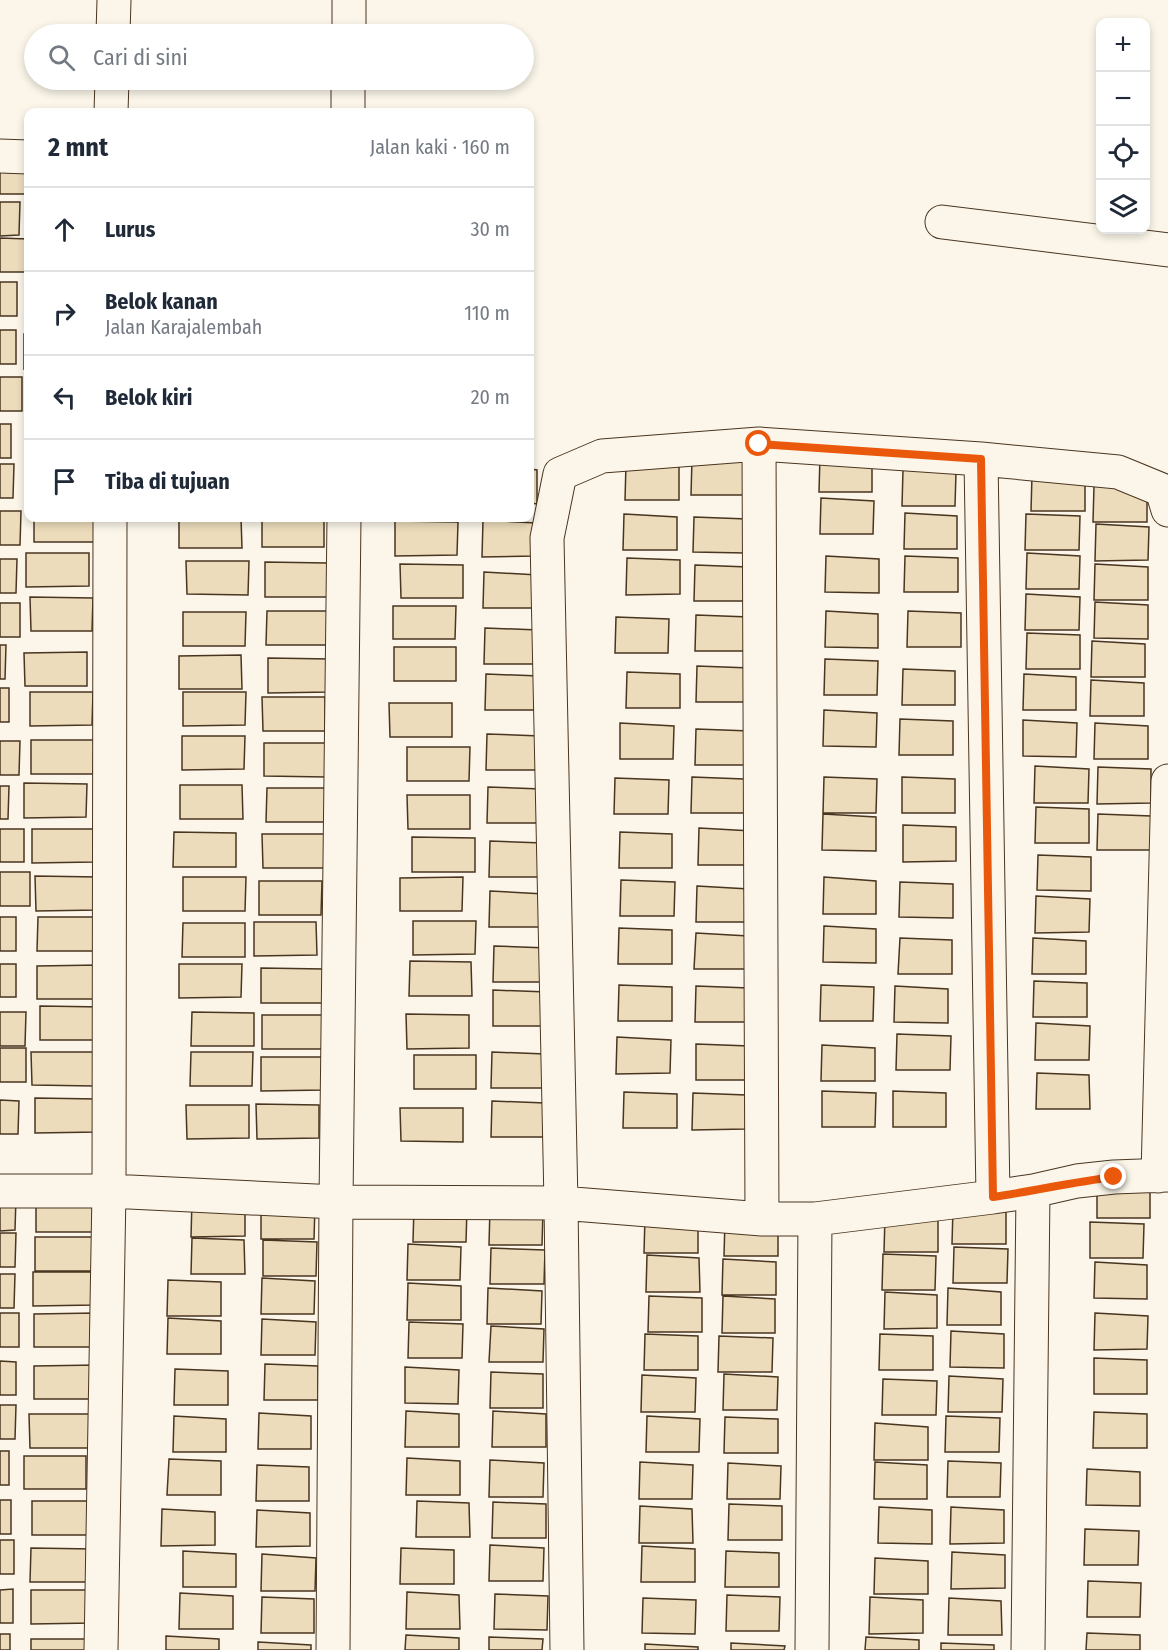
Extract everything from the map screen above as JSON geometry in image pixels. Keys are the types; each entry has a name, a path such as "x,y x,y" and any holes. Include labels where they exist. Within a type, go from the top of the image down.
{"street":[{"path":"113,24 114,0"},
{"path":"349,0 349,24"},
{"path":"111,108 112,90"},
{"path":"348,90 348,108"},
{"path":"0,156 24,157"},
{"path":"942,222 1168,250"},
{"path":"759,444 762,1219"},
{"path":"567,1650 548,538 560,474 602,456 759,444 981,459 1118,472 1162,490 1168,510"},
{"path":"981,459 993,1197"},
{"path":"101,1650 109,1191 110,522"},
{"path":"333,1650 344,522"},
{"path":"0,1191 109,1191 336,1202 561,1203 762,1219 815,1219 993,1197 1077,1181 1163,1175 1168,781"},
{"path":"1028,1650 1033,1191"},
{"path":"812,1650 815,1219"}],"building":[{"path":"0,160 24,160 24,194 0,194"},
{"path":"0,202 20,202 19,235 0,236"},
{"path":"0,238 24,239 24,272 0,272"},
{"path":"0,282 17,282 17,316 0,316"},
{"path":"0,330 16,330 16,364 0,364"},
{"path":"0,377 22,377 22,411 0,411"},
{"path":"0,424 11,424 11,458 0,458"},
{"path":"820,456 872,458 872,492 819,492"},
{"path":"692,459 746,461 745,495 691,495"},
{"path":"0,464 14,464 13,498 0,498"},
{"path":"626,464 679,466 679,500 625,500"},
{"path":"534,470 537,470 537,504 534,504"},
{"path":"903,470 956,472 955,506 902,506"},
{"path":"1032,475 1085,478 1085,511 1031,511"},
{"path":"1094,486 1147,488 1147,522 1093,522"},
{"path":"821,498 874,501 873,534 820,534"},
{"path":"0,511 21,511 20,545 0,545"},
{"path":"905,513 957,516 957,549 904,549"},
{"path":"624,514 677,517 677,550 623,550"},
{"path":"1026,514 1080,516 1079,550 1025,550"},
{"path":"694,517 747,519 746,553 693,552"},
{"path":"34,522 96,522 96,542 34,542"},
{"path":"179,522 241,522 242,548 179,548"},
{"path":"262,522 324,522 324,547 262,547"},
{"path":"395,522 458,522 457,555 395,556"},
{"path":"483,522 536,523 535,556 482,557"},
{"path":"1096,524 1149,527 1148,560 1095,561"},
{"path":"26,553 89,553 89,586 26,587"},
{"path":"1027,553 1080,556 1079,589 1026,589"},
{"path":"826,556 879,559 879,593 825,592"},
{"path":"905,556 958,558 958,592 904,592"},
{"path":"627,558 680,560 680,594 626,595"},
{"path":"0,559 17,559 16,593 0,593"},
{"path":"186,561 249,561 248,595 187,594"},
{"path":"265,562 327,563 327,597 265,597"},
{"path":"400,564 463,565 463,598 401,598"},
{"path":"1095,564 1148,567 1148,600 1094,600"},
{"path":"695,565 748,567 748,601 694,601"},
{"path":"484,572 538,575 537,608 483,608"},
{"path":"1026,594 1080,597 1079,630 1025,630"},
{"path":"30,597 93,598 92,631 31,631"},
{"path":"1095,602 1148,605 1148,639 1094,638"},
{"path":"0,603 20,603 20,637 0,637"},
{"path":"393,606 456,606 455,639 393,639"},
{"path":"267,611 329,611 329,645 266,645"},
{"path":"826,611 878,614 878,648 825,647"},
{"path":"908,611 961,613 961,647 907,647"},
{"path":"183,612 246,612 245,646 183,646"},
{"path":"696,615 749,617 748,651 695,651"},
{"path":"616,617 669,619 668,653 615,653"},
{"path":"485,628 538,630 538,664 484,664"},
{"path":"1027,633 1080,635 1080,669 1026,669"},
{"path":"1092,641 1145,644 1145,677 1091,677"},
{"path":"0,645 6,645 5,679 0,679"},
{"path":"394,647 456,647 456,681 394,681"},
{"path":"87,652 87,686 25,686 24,653"},
{"path":"241,655 242,689 179,689 179,656"},
{"path":"268,658 330,659 330,692 268,693"},
{"path":"825,659 878,661 877,695 824,695"},
{"path":"697,666 750,668 750,702 696,702"},
{"path":"903,669 955,671 955,705 902,705"},
{"path":"627,672 680,674 680,708 626,708"},
{"path":"486,674 539,676 539,710 485,710"},
{"path":"1024,674 1076,677 1076,710 1023,710"},
{"path":"1091,680 1144,683 1144,716 1090,716"},
{"path":"0,688 9,688 9,722 0,722"},
{"path":"30,692 93,692 92,725 30,726"},
{"path":"183,692 246,692 245,725 183,726"},
{"path":"262,697 325,697 325,731 263,731"},
{"path":"389,703 452,703 452,737 390,737"},
{"path":"824,710 877,713 876,747 823,746"},
{"path":"900,719 953,721 953,755 899,755"},
{"path":"1023,720 1077,723 1076,757 1023,756"},
{"path":"620,723 674,726 673,759 620,759"},
{"path":"1095,723 1148,726 1148,759 1094,759"},
{"path":"696,729 750,731 749,765 695,765"},
{"path":"487,734 540,736 540,770 486,770"},
{"path":"182,736 245,736 244,769 182,770"},
{"path":"31,740 94,740 93,774 31,774"},
{"path":"0,741 20,741 19,775 0,775"},
{"path":"264,743 327,743 326,777 264,776"},
{"path":"407,747 470,747 469,781 407,781"},
{"path":"1035,766 1089,769 1088,803 1034,803"},
{"path":"1098,767 1151,769 1151,803 1097,804"},
{"path":"692,777 744,779 744,813 691,813"},
{"path":"824,777 877,779 876,813 823,813"},
{"path":"902,777 955,779 955,813 902,813"},
{"path":"615,778 669,780 668,814 614,814"},
{"path":"24,783 87,784 86,817 24,818"},
{"path":"180,785 242,785 243,819 180,819"},
{"path":"0,786 9,786 8,819 0,819"},
{"path":"488,787 541,789 541,823 487,823"},
{"path":"267,788 328,788 329,822 266,822"},
{"path":"407,795 470,795 470,829 408,829"},
{"path":"1036,807 1089,809 1089,843 1035,843"},
{"path":"823,814 876,817 876,851 822,850"},
{"path":"1098,814 1151,816 1151,850 1097,850"},
{"path":"903,825 956,827 956,861 903,862"},
{"path":"699,828 752,831 752,865 698,865"},
{"path":"0,829 24,829 24,862 0,862"},
{"path":"32,829 95,829 94,862 32,863"},
{"path":"174,832 236,833 236,867 173,867"},
{"path":"620,832 672,834 672,868 619,868"},
{"path":"262,834 325,834 325,868 263,868"},
{"path":"412,837 475,838 475,872 412,872"},
{"path":"490,841 543,843 543,877 489,877"},
{"path":"1038,855 1091,857 1091,891 1037,890"},
{"path":"0,872 30,872 30,906 0,906"},
{"path":"35,876 98,877 98,910 36,911"},
{"path":"183,877 246,877 245,911 183,911"},
{"path":"463,877 462,911 400,911 400,878"},
{"path":"824,877 876,881 876,914 823,914"},
{"path":"621,880 675,882 674,916 620,916"},
{"path":"259,881 322,881 321,915 259,915"},
{"path":"900,882 953,884 953,918 899,917"},
{"path":"697,886 749,889 749,922 696,922"},
{"path":"490,891 544,894 543,927 489,927"},
{"path":"1036,896 1090,899 1089,932 1035,933"},
{"path":"0,917 16,917 16,951 0,951"},
{"path":"38,917 100,917 100,951 37,951"},
{"path":"413,921 476,921 475,954 413,955"},
{"path":"254,922 316,922 317,955 254,956"},
{"path":"183,923 245,923 245,957 182,957"},
{"path":"824,926 876,929 876,963 823,962"},
{"path":"619,928 672,930 672,964 618,964"},
{"path":"696,933 748,936 748,969 694,969"},
{"path":"900,938 952,940 952,974 898,974"},
{"path":"1033,938 1086,941 1086,974 1032,974"},
{"path":"494,946 547,948 547,982 493,982"},
{"path":"410,961 471,962 472,996 409,996"},
{"path":"0,964 16,964 16,997 0,997"},
{"path":"179,964 242,964 241,997 179,998"},
{"path":"99,965 99,999 37,999 37,966"},
{"path":"261,968 324,969 324,1003 261,1003"},
{"path":"1034,981 1087,983 1087,1017 1033,1017"},
{"path":"619,985 672,987 672,1021 618,1021"},
{"path":"821,985 874,987 873,1021 820,1021"},
{"path":"696,986 749,988 749,1022 695,1022"},
{"path":"895,986 948,989 948,1023 894,1022"},
{"path":"493,990 547,992 546,1026 493,1026"},
{"path":"40,1006 103,1007 102,1040 40,1040"},
{"path":"0,1012 26,1012 25,1046 0,1046"},
{"path":"192,1012 254,1013 254,1046 191,1046"},
{"path":"406,1014 469,1015 469,1048 407,1049"},
{"path":"262,1015 324,1015 325,1049 262,1049"},
{"path":"1036,1023 1090,1026 1089,1060 1035,1060"},
{"path":"897,1034 951,1036 950,1070 896,1070"},
{"path":"617,1037 671,1040 670,1073 616,1074"},
{"path":"696,1044 749,1046 749,1080 696,1080"},
{"path":"822,1045 875,1048 875,1081 821,1081"},
{"path":"0,1048 26,1048 26,1082 0,1082"},
{"path":"31,1052 94,1052 94,1086 32,1085"},
{"path":"191,1052 253,1052 252,1086 190,1086"},
{"path":"492,1052 545,1054 545,1088 491,1088"},
{"path":"414,1055 476,1055 476,1089 414,1089"},
{"path":"261,1057 324,1057 324,1090 261,1091"},
{"path":"1037,1073 1089,1075 1090,1109 1036,1109"},
{"path":"822,1091 876,1093 875,1127 822,1127"},
{"path":"893,1091 946,1093 946,1127 893,1127"},
{"path":"624,1092 677,1094 677,1128 623,1128"},
{"path":"693,1093 746,1095 746,1129 692,1130"},
{"path":"35,1098 97,1099 98,1132 35,1133"},
{"path":"0,1100 19,1101 18,1134 0,1134"},
{"path":"492,1101 545,1103 545,1137 491,1137"},
{"path":"256,1104 319,1105 319,1138 257,1139"},
{"path":"186,1105 249,1105 249,1138 187,1139"},
{"path":"400,1108 463,1108 463,1142 401,1141"},
{"path":"1097,1182 1150,1184 1150,1218 1097,1218"},
{"path":"0,1197 16,1197 15,1230 0,1231"},
{"path":"98,1198 98,1232 36,1232 36,1199"},
{"path":"192,1200 245,1202 245,1236 191,1237"},
{"path":"261,1203 315,1205 314,1239 261,1239"},
{"path":"414,1206 467,1208 466,1242 413,1242"},
{"path":"490,1208 543,1211 542,1245 489,1245"},
{"path":"953,1208 1006,1210 1006,1244 952,1244"},
{"path":"885,1216 938,1218 938,1252 884,1252"},
{"path":"645,1217 698,1220 698,1253 644,1253"},
{"path":"725,1220 778,1223 778,1256 724,1256"},
{"path":"1090,1222 1144,1224 1143,1258 1090,1258"},
{"path":"0,1233 16,1233 15,1267 0,1267"},
{"path":"35,1237 97,1237 97,1271 35,1271"},
{"path":"192,1238 244,1240 245,1274 191,1274"},
{"path":"263,1240 317,1242 316,1276 263,1276"},
{"path":"408,1244 461,1247 460,1280 407,1280"},
{"path":"954,1247 1008,1249 1007,1283 953,1283"},
{"path":"491,1248 545,1250 544,1284 490,1284"},
{"path":"883,1254 936,1256 935,1290 882,1290"},
{"path":"647,1255 699,1258 700,1292 646,1292"},
{"path":"723,1259 776,1262 776,1295 722,1295"},
{"path":"1095,1262 1147,1265 1147,1299 1094,1298"},
{"path":"33,1272 95,1272 95,1305 33,1306"},
{"path":"0,1274 15,1274 14,1308 0,1308"},
{"path":"262,1278 315,1281 314,1314 261,1314"},
{"path":"168,1280 221,1282 221,1316 167,1316"},
{"path":"408,1283 461,1286 461,1320 407,1320"},
{"path":"488,1288 542,1291 541,1324 487,1324"},
{"path":"948,1288 1001,1292 1001,1325 947,1325"},
{"path":"885,1292 937,1295 937,1328 884,1329"},
{"path":"649,1296 702,1298 702,1332 648,1332"},
{"path":"723,1296 775,1299 775,1333 722,1333"},
{"path":"0,1313 19,1313 19,1347 0,1347"},
{"path":"96,1313 96,1347 34,1347 34,1314"},
{"path":"1095,1313 1148,1316 1147,1349 1094,1350"},
{"path":"168,1318 221,1321 221,1354 167,1354"},
{"path":"262,1319 316,1322 315,1355 261,1355"},
{"path":"409,1322 463,1324 462,1358 408,1358"},
{"path":"491,1326 544,1329 543,1362 489,1362"},
{"path":"951,1331 1004,1334 1004,1368 950,1367"},
{"path":"645,1334 698,1336 698,1370 644,1370"},
{"path":"880,1334 933,1336 933,1370 879,1370"},
{"path":"719,1336 773,1338 772,1372 718,1372"},
{"path":"1094,1358 1147,1360 1147,1394 1094,1394"},
{"path":"0,1361 16,1362 16,1395 0,1395"},
{"path":"265,1364 318,1366 318,1400 264,1400"},
{"path":"97,1365 96,1399 34,1399 34,1366"},
{"path":"405,1367 459,1370 458,1404 405,1403"},
{"path":"175,1369 228,1371 228,1405 174,1405"},
{"path":"491,1372 543,1374 543,1408 490,1408"},
{"path":"724,1374 778,1377 777,1410 723,1410"},
{"path":"642,1375 696,1378 695,1412 641,1412"},
{"path":"949,1376 1003,1379 1002,1412 948,1412"},
{"path":"883,1379 937,1381 936,1415 882,1415"},
{"path":"0,1405 16,1405 15,1439 0,1439"},
{"path":"406,1411 459,1414 459,1447 405,1447"},
{"path":"493,1411 546,1414 546,1447 492,1447"},
{"path":"1094,1412 1147,1414 1147,1448 1093,1448"},
{"path":"259,1413 311,1416 311,1449 258,1449"},
{"path":"29,1414 92,1414 92,1448 30,1448"},
{"path":"174,1416 226,1419 226,1452 173,1452"},
{"path":"647,1416 700,1419 699,1452 646,1452"},
{"path":"946,1416 1000,1418 999,1452 945,1452"},
{"path":"725,1417 778,1419 778,1453 724,1453"},
{"path":"875,1423 928,1427 928,1460 874,1460"},
{"path":"0,1451 9,1451 9,1485 0,1485"},
{"path":"24,1456 86,1456 86,1489 24,1489"},
{"path":"407,1458 460,1461 460,1495 406,1495"},
{"path":"169,1459 221,1461 221,1495 167,1495"},
{"path":"490,1460 544,1463 543,1497 489,1497"},
{"path":"948,1461 1001,1463 1000,1497 947,1497"},
{"path":"640,1462 693,1465 692,1499 639,1499"},
{"path":"875,1462 927,1465 927,1499 874,1499"},
{"path":"728,1463 781,1466 780,1499 727,1499"},
{"path":"257,1465 309,1467 309,1501 256,1501"},
{"path":"1087,1469 1140,1472 1140,1506 1086,1505"},
{"path":"0,1500 11,1500 11,1534 0,1534"},
{"path":"32,1501 94,1501 94,1535 32,1535"},
{"path":"417,1501 469,1503 470,1537 416,1537"},
{"path":"493,1502 546,1504 546,1538 492,1538"},
{"path":"729,1504 782,1506 782,1540 728,1540"},
{"path":"640,1506 692,1509 693,1543 639,1543"},
{"path":"879,1507 932,1510 932,1544 878,1543"},
{"path":"951,1507 1004,1510 1004,1543 950,1544"},
{"path":"162,1509 215,1512 215,1545 161,1546"},
{"path":"257,1510 310,1513 310,1546 256,1547"},
{"path":"1085,1529 1139,1531 1138,1565 1084,1565"},
{"path":"0,1540 14,1540 14,1574 0,1574"},
{"path":"490,1545 544,1548 543,1581 489,1581"},
{"path":"642,1546 695,1549 695,1582 641,1582"},
{"path":"31,1548 93,1549 93,1582 30,1582"},
{"path":"401,1548 454,1550 454,1584 400,1584"},
{"path":"183,1551 236,1554 236,1587 183,1587"},
{"path":"726,1551 779,1553 779,1587 725,1587"},
{"path":"952,1552 1005,1555 1005,1588 951,1589"},
{"path":"262,1554 316,1558 315,1591 261,1591"},
{"path":"875,1558 928,1561 928,1594 874,1594"},
{"path":"1088,1581 1141,1583 1140,1617 1087,1617"},
{"path":"13,1589 13,1623 0,1623 0,1590"},
{"path":"31,1590 94,1590 93,1623 31,1624"},
{"path":"407,1592 459,1595 460,1629 406,1629"},
{"path":"180,1593 233,1596 233,1629 179,1629"},
{"path":"495,1594 548,1596 547,1630 494,1629"},
{"path":"727,1595 780,1597 779,1631 726,1631"},
{"path":"262,1597 314,1599 314,1633 261,1633"},
{"path":"870,1597 923,1600 923,1633 869,1634"},
{"path":"643,1598 696,1600 695,1634 642,1633"},
{"path":"949,1598 1001,1601 1002,1635 948,1635"},
{"path":"1087,1633 1140,1635 1140,1650 1086,1650"},
{"path":"0,1634 10,1634 10,1650 0,1650"},
{"path":"406,1635 459,1638 459,1650 405,1650"},
{"path":"166,1636 219,1639 219,1650 166,1650"},
{"path":"489,1637 543,1639 542,1650 489,1650"},
{"path":"866,1637 919,1640 919,1650 865,1650"},
{"path":"31,1639 94,1639 94,1650 31,1650"},
{"path":"258,1642 311,1645 311,1650 258,1650"},
{"path":"731,1643 785,1646 784,1650 731,1650"},
{"path":"941,1643 994,1645 994,1650 941,1650"},
{"path":"645,1644 698,1647 698,1650 645,1650"}],"route":[{"path":"759,444 981,459 993,1197 1077,1181 1114,1177"}]}
